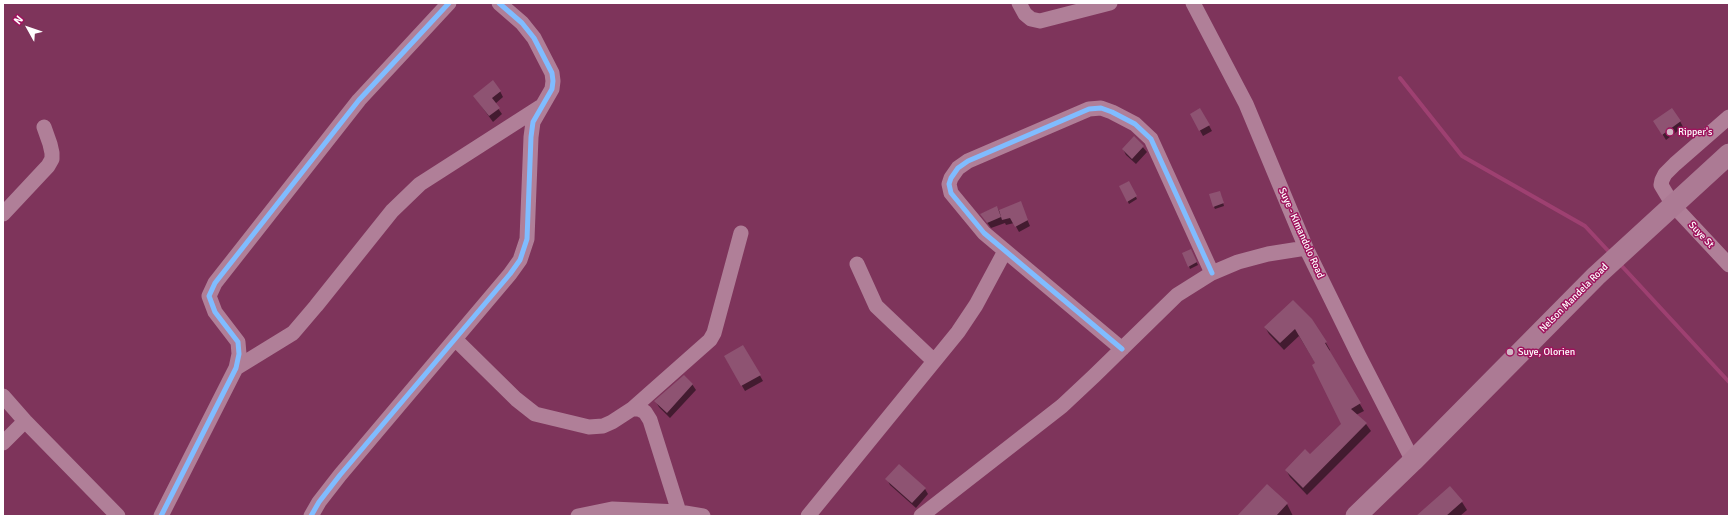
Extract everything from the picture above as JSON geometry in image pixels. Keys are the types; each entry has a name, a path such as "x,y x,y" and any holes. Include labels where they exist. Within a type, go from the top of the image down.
{"main road":[{"name":"Nelson Mandela Road","path":"1356,516 1413,461 1596,276 1729,154"}],"street":[{"path":"161,516 236,368 239,354 238,342 215,312 209,296 215,283 359,100 449,3"},
{"path":"311,516 319,502 340,475 510,274 520,260 527,239 531,137 533,122 552,89 552,73 534,38 522,23 499,3"},
{"path":"1019,3 1025,14 1031,19 1040,21 1110,3"},
{"name":"Suye - Kimandolo Road","path":"1193,3 1246,104 1306,248 1413,461"},
{"path":"236,368 292,332 316,306 392,212 420,184 541,106"},
{"path":"1122,349 984,233 951,193 949,184 958,168 968,161 1090,109 1101,108 1112,112 1135,124 1152,139 1212,273"},
{"name":"Suye St","path":"1729,117 1665,174 1661,185 1673,205 1729,265"},
{"path":"3,214 48,166 52,159 50,144 44,127"},
{"path":"455,339 516,399 535,414 589,427 603,426 632,409 710,340 714,333 741,233"},
{"path":"921,516 1062,406 1177,296 1212,273 1238,262 1268,254 1306,248"},
{"path":"808,516 958,332 976,305 1005,251"},
{"path":"857,264 876,306 934,361"},
{"path":"3,396 25,421 118,516"},
{"path":"632,409 639,408 645,412 650,420 679,512"},
{"path":"3,444 25,421"},
{"path":"578,516 612,509 679,512 703,516"}],"building":[{"path":"493,80 501,91 492,98 500,108 489,116 473,96"},
{"path":"1200,108 1210,125 1199,131 1190,114"},
{"path":"1672,108 1681,121 1662,135 1653,121"},
{"path":"1134,136 1144,146 1132,159 1122,149"},
{"path":"1129,181 1137,196 1127,202 1119,186"},
{"path":"1220,191 1224,203 1213,207 1209,194"},
{"path":"1021,201 1028,220 1015,227 1010,218 1002,220 999,210"},
{"path":"997,206 1001,217 987,223 980,214"},
{"path":"1191,249 1197,262 1188,267 1182,253"},
{"path":"1293,300 1312,319 1327,342 1325,343 1361,403 1351,409 1367,423 1303,488 1285,470 1305,449 1310,454 1341,424 1312,365 1315,363 1295,329 1280,343 1264,327"},
{"path":"743,345 761,375 741,386 724,356"},
{"path":"684,375 693,384 667,413 654,401"},
{"path":"899,464 926,488 912,503 885,479"},
{"path":"1267,484 1288,503 1276,516 1237,516"},
{"path":"1450,486 1463,501 1446,516 1416,516"}],"waterway":[{"path":"1400,78 1462,156 1585,226 1612,255"},
{"path":"1619,263 1729,382"}],"cycle path":[{"path":"161,516 236,368 239,354 238,342 215,312 209,296 215,283 359,100 449,3"},
{"path":"311,516 319,502 340,475 510,274 520,260 527,239 531,137 533,122 552,89 553,81 552,73 534,38 522,23 499,3"},
{"path":"1122,349 984,233 951,193 949,184 958,168 968,161 1089,109 1101,108 1112,112 1135,124 1151,139 1212,273"}],"place":[{"name":"Ripper's","path":"1670,132"},
{"name":"Suye, Olorien","path":"1510,352"}]}
